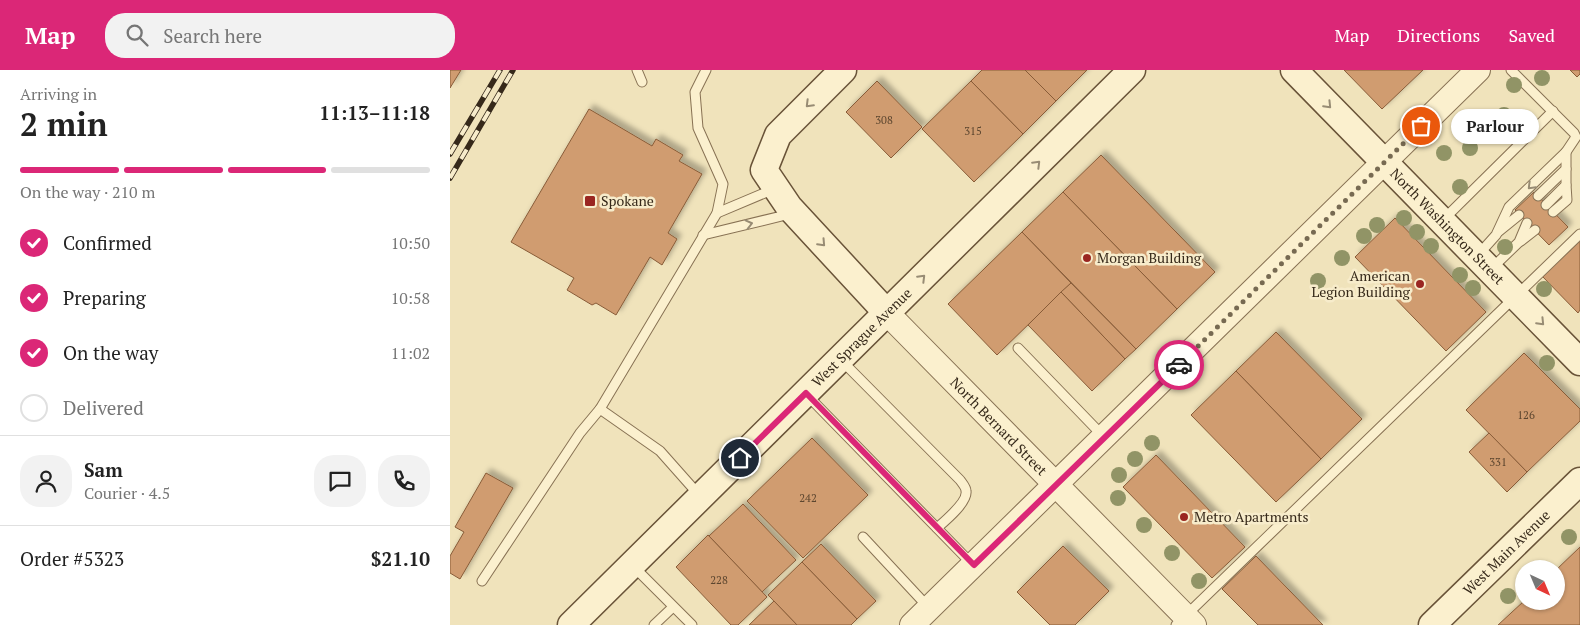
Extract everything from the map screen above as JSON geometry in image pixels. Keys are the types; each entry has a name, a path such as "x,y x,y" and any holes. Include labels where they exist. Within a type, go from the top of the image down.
{"main road":[{"path":"843,70 778,135 764,170 787,203 887,313"},
{"name":"West Sprague Avenue","path":"570,625 1132,70"},
{"name":"North Washington Street","path":"1294,70 1580,362"},
{"name":"West Main Avenue","path":"1432,625 1580,481"}],"street":[{"path":"912,625 1105,438 1478,70"},
{"name":"North Bernard Street","path":"887,313 1056,485 1185,622"}],"lane":[{"path":"637,70 642,82"},
{"path":"482,581 580,433 600,409 717,214 723,184 698,128 695,92 706,70"},
{"path":"1483,263 1510,208 1566,152 1576,137 1512,70"},
{"path":"1442,221 1553,111"},
{"path":"1553,212 1567,200 1566,152"},
{"path":"1538,196 1566,169"},
{"path":"1546,205 1566,186"},
{"path":"717,214 787,203"},
{"path":"703,235 787,203"},
{"path":"1497,232 1519,215"},
{"path":"1519,242 1527,223"},
{"path":"1483,263 1519,242 1535,230"},
{"path":"1185,622 1580,234"},
{"path":"1018,348 1105,438"},
{"path":"840,359 966,488 967,493 962,503 937,528"},
{"path":"806,393 974,565"},
{"path":"600,409 660,451 700,497"},
{"path":"862,537 930,608"},
{"path":"632,565 692,625"},
{"path":"654,625 673,606"}],"building":[{"path":"450,70 461,70 450,88"},
{"path":"982,70 1025,70 1056,101 1023,134 971,81"},
{"path":"1025,70 1087,70 1056,101"},
{"path":"1344,70 1423,70 1382,109"},
{"path":"1570,70 1580,70 1580,74 1577,77"},
{"path":"877,81 922,127 891,158 846,112"},
{"path":"971,81 1023,134 974,182 922,129"},
{"path":"589,109 652,146 656,139 683,155 679,161 702,174 668,233 677,239 662,265 650,257 616,315 596,303 592,305 567,290 574,278 511,242"},
{"path":"1101,155 1215,272 1177,309 1063,192"},
{"name":"Morgan Building","path":"1063,192 1177,309 1136,349 1022,232"},
{"path":"1534,192 1568,227 1549,245 1515,210"},
{"name":"American Legion Building","path":"1395,218 1486,312 1446,351 1355,257"},
{"path":"1022,232 1071,283 997,355 948,304"},
{"path":"1580,240 1580,310 1578,313 1542,276"},
{"path":"1071,283 1136,349 1125,359 1061,292"},
{"path":"1061,292 1125,359 1092,391 1028,325"},
{"path":"1276,332 1362,419 1321,459 1236,371"},
{"path":"1524,353 1580,409 1580,421 1527,472 1466,410"},
{"path":"1236,371 1321,459 1276,502 1191,415"},
{"path":"1489,433 1527,472 1507,492 1469,452"},
{"path":"812,438 868,495 803,558 747,501"},
{"name":"Metro Apartments","path":"1156,455 1245,547 1212,578 1123,487"},
{"path":"486,473 513,488 460,579 450,573 450,556 464,532 455,527"},
{"path":"743,504 796,560 762,592 709,536"},
{"path":"708,535 767,597 738,625 731,625 676,567"},
{"path":"821,544 876,601 857,619 802,562"},
{"path":"1063,546 1109,591 1075,625 1050,625 1017,592"},
{"path":"1580,547 1580,625 1498,625 1515,609 1565,610 1565,561"},
{"path":"1256,556 1323,625 1258,625 1222,589"},
{"path":"802,562 857,619 851,625 797,625 768,595"},
{"path":"774,601 797,625 749,625"}],"railway":[{"path":"450,154 500,70"},
{"path":"450,178 513,70"}],"way so far":[{"path":"1179,365 1421,126"}],"place":[{"name":"Parlour","path":"1421,126"},
{"name":"Spokane","path":"590,201"},
{"name":"Morgan Building","path":"1087,258"},
{"name":"American Legion Building","path":"1420,284"},
{"name":"Metro Apartments","path":"1184,517"}],"route":[{"path":"740,458 806,393 974,565 1179,365"}]}
